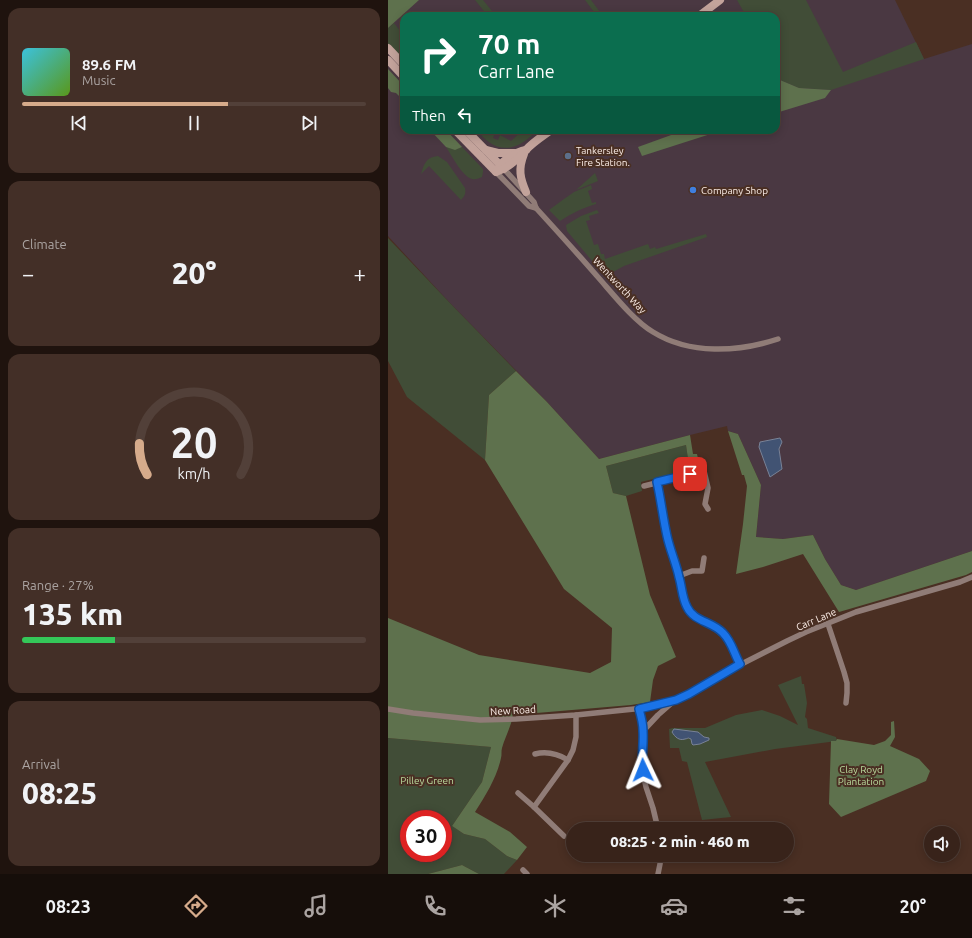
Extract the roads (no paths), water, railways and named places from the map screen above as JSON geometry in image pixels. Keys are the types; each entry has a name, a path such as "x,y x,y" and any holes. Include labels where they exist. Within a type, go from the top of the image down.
{"street":[{"path":"704,12 720,0"},
{"path":"388,48 400,61"},
{"path":"388,60 400,73"},
{"name":"Wentworth Way","path":"460,134 526,192 534,202 536,208 632,314 653,332 672,341 712,349 760,344 778,339"},
{"name":"Wentworth Way","path":"470,134 529,206 536,208"},
{"path":"500,169 521,156 526,150 546,134"},
{"path":"483,149 498,153 515,153 526,150"},
{"path":"526,150 520,171 526,192"},
{"path":"500,169 515,153"},
{"path":"703,462 708,488 705,504 708,509"},
{"path":"644,486 704,471"},
{"path":"657,482 668,537 687,607 696,618 717,627 722,632 728,639 740,664"},
{"path":"679,576 692,571 702,571 704,558"},
{"name":"Carr Lane","path":"639,709 676,700 740,664 806,632 856,612 960,582 972,577"},
{"path":"828,624 847,683 846,704"},
{"name":"Carr Lane","path":"643,731 658,715 676,700"},
{"name":"New Road","path":"388,709 480,720 576,715 639,709"},
{"path":"639,709 643,731 643,774 656,822"},
{"path":"534,807 568,760 573,750 576,737 576,715"},
{"path":"535,754 541,752 551,753 568,760"},
{"path":"518,793 564,836"},
{"path":"658,874 660,862"}],"water":[{"path":"780,438 782,442 779,449 782,469 770,477 759,447 760,442"},
{"path":"674,729 698,732 704,737 709,738 709,740 693,745 691,739 679,739 676,737 672,732"}],"place":[{"name":"Tankersley Fire Station.","path":"568,156"},
{"name":"Company Shop","path":"693,190"}],"park label":[{"name":"Clay Royd Plantation","path":"861,774"},
{"name":"Pilley Green","path":"427,780"}]}
